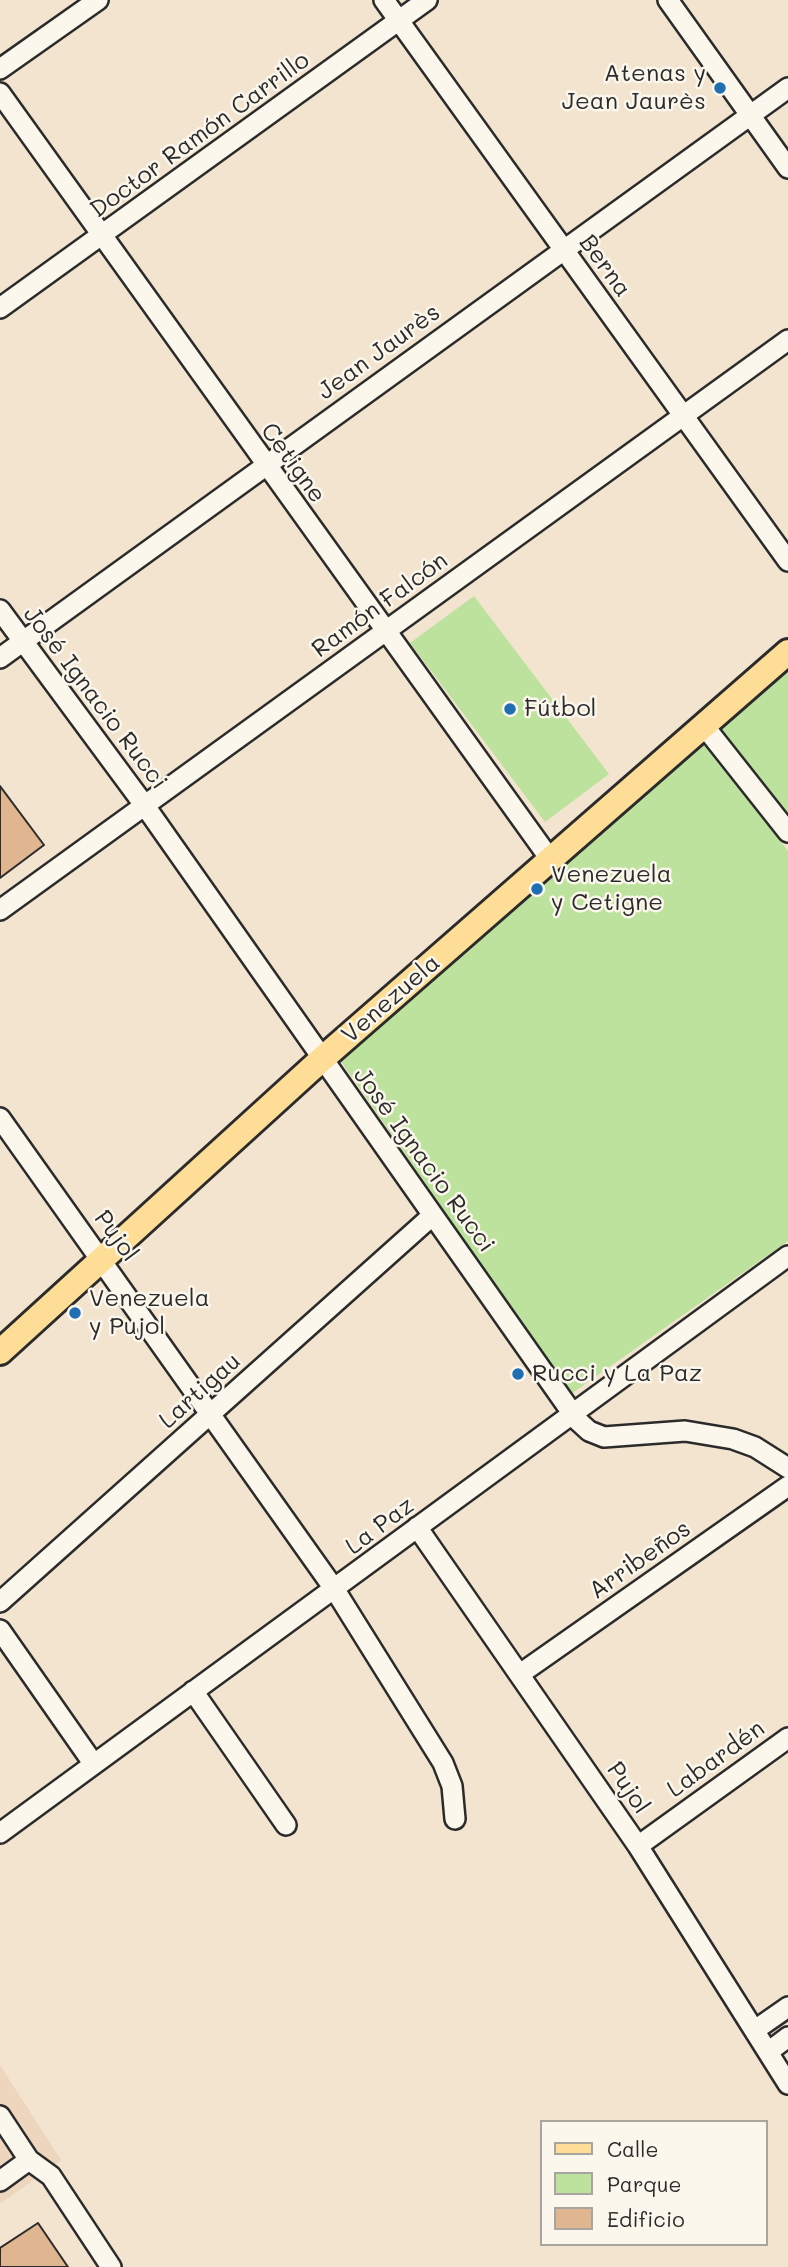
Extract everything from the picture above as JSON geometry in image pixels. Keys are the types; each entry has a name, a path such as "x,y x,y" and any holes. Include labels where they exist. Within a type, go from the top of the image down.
{"main road":[{"name":"Venezuela","path":"0,1352 322,1059 788,652"}],"street":[{"path":"0,69 98,0"},
{"name":"Berna","path":"384,0 788,561"},
{"name":"Doctor Ramón Carrillo","path":"0,308 427,0"},
{"path":"668,0 788,168"},
{"name":"Jean Jaurès","path":"0,658 788,88"},
{"name":"Cetigne","path":"0,93 264,465 550,859"},
{"name":"Ramón Falcón","path":"0,910 788,340"},
{"name":"José Ignacio Rucci","path":"0,610 145,806 572,1414 589,1431 604,1437 685,1432 709,1435 755,1447 788,1468"},
{"path":"705,727 788,832"},
{"name":"Pujol","path":"0,1118 212,1413 335,1590 443,1763 452,1786 455,1819"},
{"name":"Lartigau","path":"0,1602 433,1215"},
{"name":"La Paz","path":"0,1833 788,1256"},
{"name":"Arribeños","path":"520,1674 788,1486"},
{"name":"Pujol","path":"417,1527 638,1846 788,2084"},
{"path":"0,1630 93,1763"},
{"path":"193,1691 286,1825"},
{"name":"Labardén","path":"638,1846 788,1738"},
{"path":"755,2030 788,2007"},
{"path":"768,2052 788,2037"},
{"path":"0,2116 29,2160 51,2176 111,2267"},
{"path":"0,2180 29,2160"}],"shaded area":[{"path":"0,2065 61,2160 0,2204"}],"green space":[{"name":"Fútbol","path":"474,596 609,774 545,822 410,643"},
{"path":"788,666 788,817 717,726"},
{"path":"702,740 788,851 788,1241 571,1394 338,1057"}],"building":[{"path":"0,786 44,845 0,878"},
{"path":"38,2223 68,2267 0,2267 0,2248"}],"place":[{"name":"Atenas y Jean Jaurès","path":"720,88"},
{"name":"Fútbol","path":"510,709"},
{"name":"Venezuela y Cetigne","path":"537,889"},
{"name":"Venezuela y Pujol","path":"75,1313"},
{"name":"Rucci y La Paz","path":"518,1374"}]}
